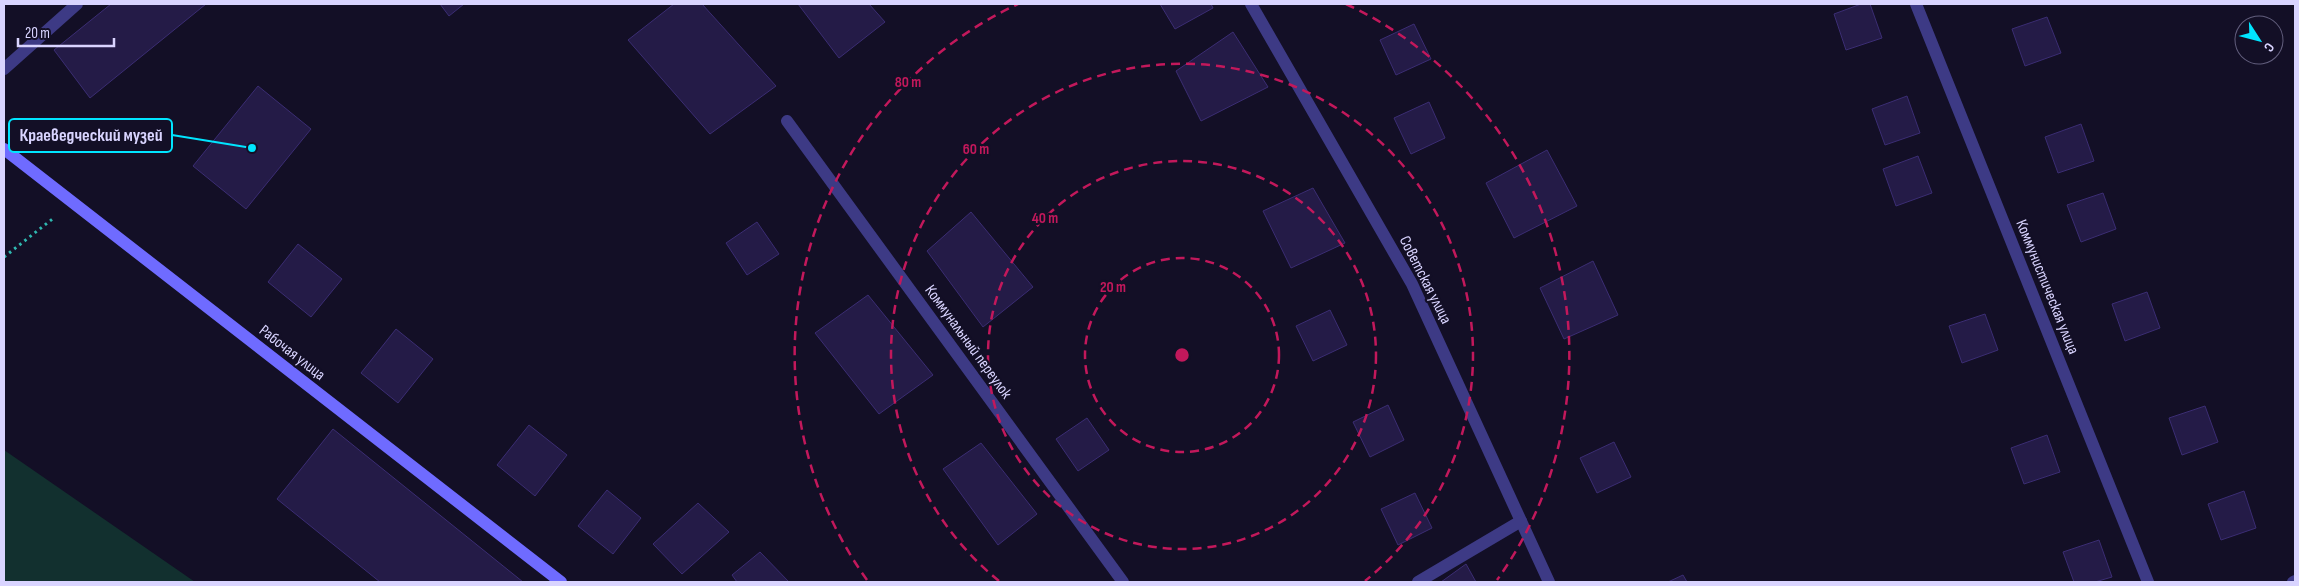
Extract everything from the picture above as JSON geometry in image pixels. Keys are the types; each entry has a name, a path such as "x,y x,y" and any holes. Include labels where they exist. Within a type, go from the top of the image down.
{"main road":[{"name":"Рабочая улица","path":"4,150 561,582"}],"street":[{"path":"4,70 77,4"},
{"name":"Советская улица","path":"1251,4 1412,284 1549,582"},
{"name":"Коммунистическая улица","path":"1916,4 2148,582"},
{"name":"Коммунальный переулок","path":"787,121 1123,582"},
{"path":"1418,582 1521,521"}],"path":[{"path":"4,257 73,203"}],"green space":[{"path":"4,450 195,582 4,582"}],"building":[{"path":"111,4 206,4 90,98 54,50"},
{"path":"440,4 464,4 449,16"},
{"path":"674,4 702,4 776,86 710,134 628,40"},
{"path":"798,4 869,4 885,22 839,58"},
{"path":"1160,4 1211,4 1213,8 1175,29"},
{"path":"1861,4 1870,4 1882,38 1846,50 1834,14"},
{"path":"2047,17 2061,53 2025,66 2012,29"},
{"path":"1414,24 1431,59 1396,75 1380,40"},
{"path":"1233,32 1268,87 1201,121 1176,71"},
{"path":"258,86 311,129 246,209 193,166"},
{"path":"1907,96 1920,133 1885,145 1872,109"},
{"path":"1429,102 1445,138 1411,154 1394,118"},
{"path":"2081,124 2094,161 2058,173 2045,137"},
{"path":"1547,150 1577,206 1514,238 1486,183"},
{"path":"1918,156 1932,193 1896,206 1883,169"},
{"path":"1313,188 1345,243 1291,268 1263,211"},
{"path":"2103,193 2116,229 2081,242 2067,205"},
{"path":"971,212 1033,287 983,327 927,251"},
{"path":"757,222 779,254 747,275 726,243"},
{"path":"298,244 342,279 311,317 268,282"},
{"path":"1593,261 1618,315 1564,339 1540,288"},
{"path":"2147,292 2160,328 2125,341 2112,304"},
{"path":"868,295 933,375 879,414 815,333"},
{"path":"1330,310 1347,345 1313,361 1296,326"},
{"path":"1985,314 1998,350 1962,363 1949,326"},
{"path":"396,329 433,359 398,403 361,373"},
{"path":"1388,405 1404,440 1370,457 1353,422"},
{"path":"2205,406 2218,442 2182,455 2169,418"},
{"path":"1087,418 1109,450 1078,471 1056,439"},
{"path":"529,425 567,455 535,496 497,465"},
{"path":"333,429 523,582 380,582 277,499"},
{"path":"2047,435 2060,472 2024,484 2011,448"},
{"path":"1614,442 1631,477 1597,493 1580,458"},
{"path":"981,443 1037,514 998,545 943,469"},
{"path":"607,490 641,518 613,554 578,526"},
{"path":"2244,491 2256,528 2221,540 2208,504"},
{"path":"1415,493 1432,528 1398,545 1381,509"},
{"path":"698,503 729,532 682,574 653,544"},
{"path":"2099,540 2112,577 2095,582 2074,582 2063,552"},
{"path":"760,552 789,582 737,582 732,575"},
{"path":"1466,564 1476,582 1441,582"},
{"path":"1683,575 1687,582 1668,582"}],"place":[{"name":"Краеведческий музей","path":"252,148"}]}
